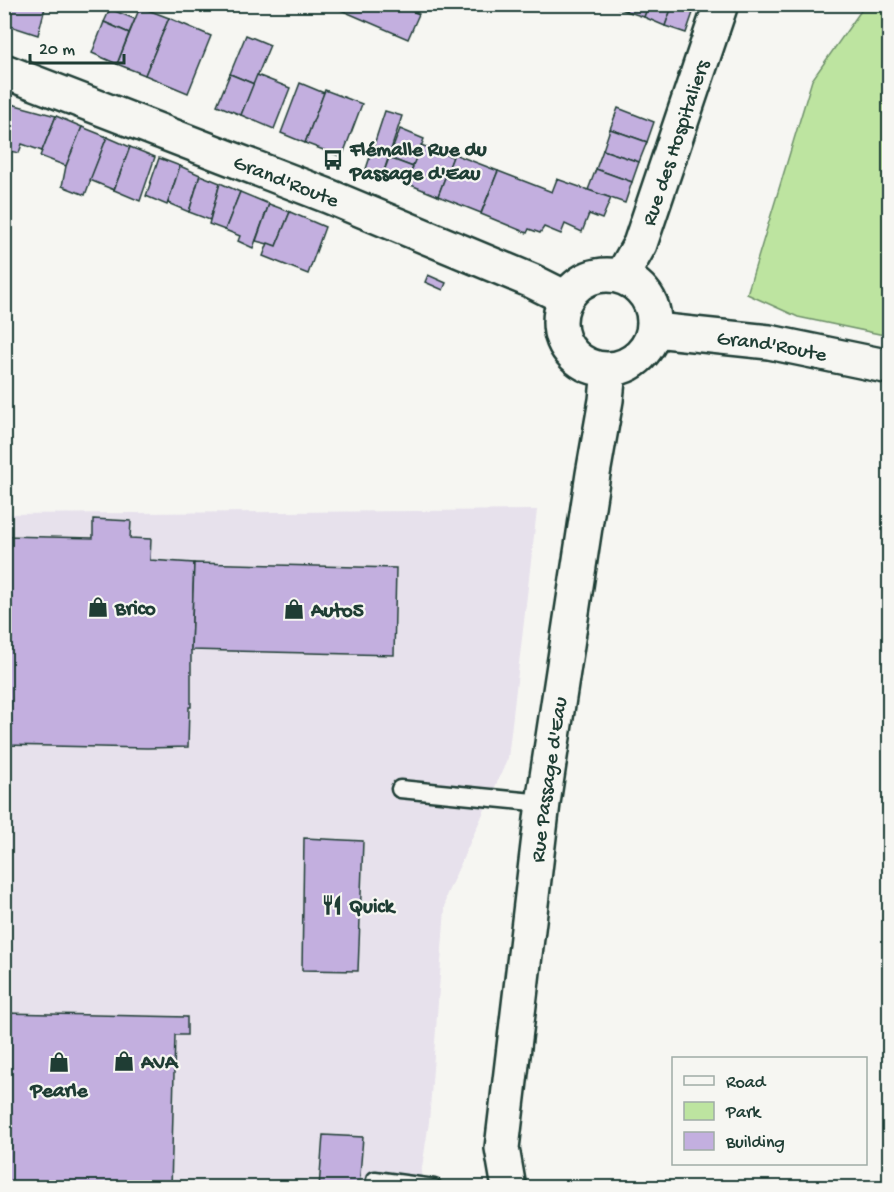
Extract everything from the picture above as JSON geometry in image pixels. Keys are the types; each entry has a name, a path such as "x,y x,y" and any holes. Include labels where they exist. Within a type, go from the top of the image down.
{"street":[{"name":"Rue des Hospitaliers","path":"622,276 640,244 721,4"},
{"name":"Grand'Route","path":"4,71 328,196 532,281 566,298"},
{"path":"609,274 622,276 634,282 644,291 655,316 655,330 646,350 630,364 609,370 592,368 566,347 560,331 560,314 566,298 584,280 609,274"},
{"name":"Grand'Route","path":"655,330 769,342 890,367"},
{"name":"Rue Passage d'Eau","path":"509,1188 502,1148 543,803 609,370"}],"lane":[{"path":"400,789 543,803"},
{"path":"375,1180 434,1188"}],"shaded area":[{"path":"537,510 508,758 446,896 429,1122 419,1187 5,1187 4,514"}],"green space":[{"path":"865,5 889,5 889,336 798,317 747,294 812,80"}],"building":[{"path":"4,4 46,4 38,35 4,24"},
{"path":"327,4 396,4 419,14 408,39"},
{"path":"609,4 628,4 626,11"},
{"path":"628,4 649,4 644,17 626,11"},
{"path":"649,4 673,4 665,26 644,17"},
{"path":"673,4 696,4 686,33 665,26"},
{"path":"140,7 169,18 145,75 117,64"},
{"path":"110,9 135,19 129,33 104,22"},
{"path":"169,18 211,36 188,93 145,75"},
{"path":"104,22 129,33 117,64 92,53"},
{"path":"246,35 270,45 254,84 230,74"},
{"path":"230,74 254,84 241,115 217,105"},
{"path":"257,75 290,88 274,129 241,115"},
{"path":"300,83 324,93 305,143 281,133"},
{"path":"325,90 362,104 342,157 305,143"},
{"path":"4,102 56,116 42,151 22,144 19,153 4,150"},
{"path":"618,108 654,122 647,142 610,129"},
{"path":"385,111 402,116 383,174 366,169"},
{"path":"56,116 82,127 66,166 40,156"},
{"path":"82,127 107,137 85,195 62,186 66,166"},
{"path":"400,129 424,139 413,167 389,158"},
{"path":"610,129 647,142 639,162 603,150"},
{"path":"107,137 130,147 114,190 90,180"},
{"path":"421,145 453,157 438,196 406,183"},
{"path":"130,147 155,157 140,201 114,190"},
{"path":"603,150 639,162 632,182 596,169"},
{"path":"454,154 498,171 481,213 438,196"},
{"path":"159,158 180,166 167,205 146,196"},
{"path":"389,158 413,167 406,183 383,174"},
{"path":"180,166 200,175 189,212 168,203"},
{"path":"596,169 632,182 625,203 588,190"},
{"path":"498,171 552,192 557,179 611,198 602,219 589,214 582,232 565,224 561,234 544,227 540,233 529,229 527,233 481,214"},
{"path":"200,175 220,183 210,220 189,212"},
{"path":"220,183 240,192 225,230 209,224"},
{"path":"240,192 269,204 253,248 238,241 240,236 225,230"},
{"path":"269,204 290,212 276,246 256,241"},
{"path":"290,212 325,227 308,274 263,256 268,243 276,246"},
{"path":"428,275 446,283 443,290 425,282"},
{"name":"Brico","path":"93,519 131,521 130,538 151,539 150,560 194,563 188,747 4,745 4,536 93,538"},
{"name":"Auto5","path":"194,563 396,568 394,655 191,650"},
{"name":"Quick","path":"304,838 363,841 358,971 302,970"},
{"path":"4,1013 187,1017 187,1035 175,1035 171,1188 4,1188"},
{"path":"323,1135 363,1137 359,1188 319,1188"}],"place":[{"name":"Flémalle Rue du Passage d'Eau","path":"333,160"},
{"name":"Brico","path":"98,607"},
{"name":"Auto5","path":"294,609"},
{"name":"Quick","path":"332,905"},
{"name":"AVA","path":"124,1061"},
{"name":"Pearle","path":"59,1062"}]}
